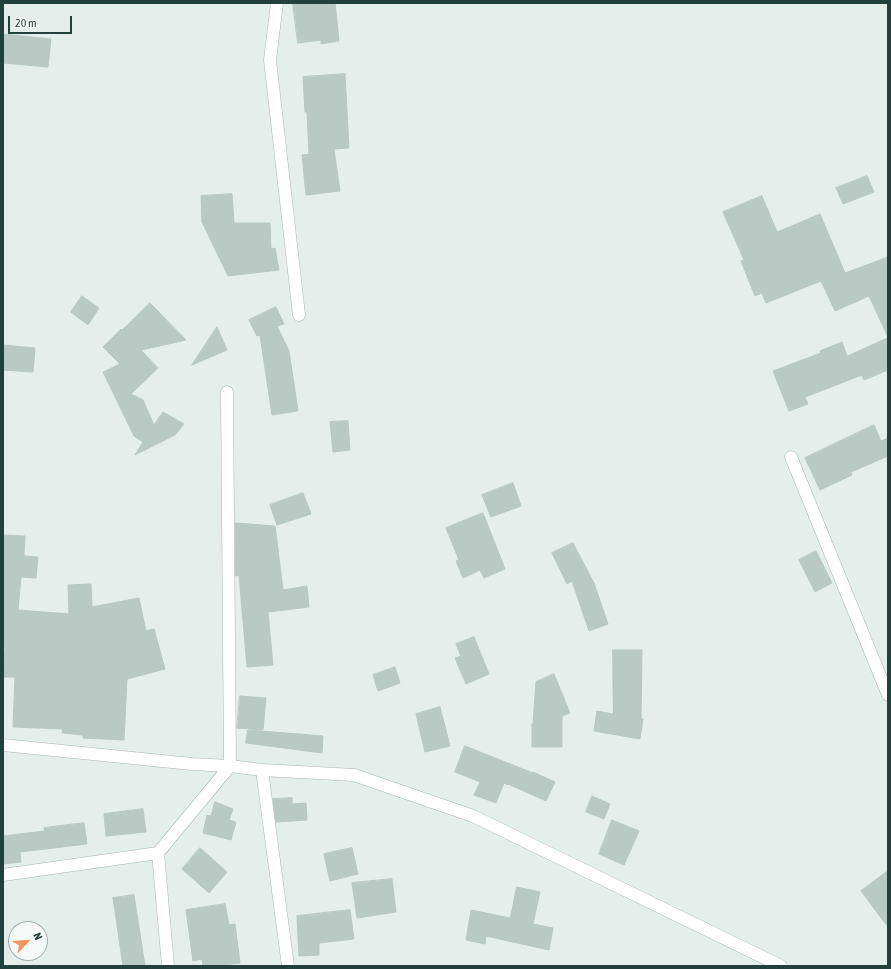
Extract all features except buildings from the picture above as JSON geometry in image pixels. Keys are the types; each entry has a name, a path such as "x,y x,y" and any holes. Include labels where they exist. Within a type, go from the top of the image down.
{"street":[{"path":"277,3 270,60 299,315"},
{"path":"3,875 158,853 230,766 227,392"},
{"path":"791,457 888,695"},
{"path":"3,745 262,770 354,775 474,816 781,966"},
{"path":"262,770 288,966"},
{"path":"158,853 168,966"}]}
